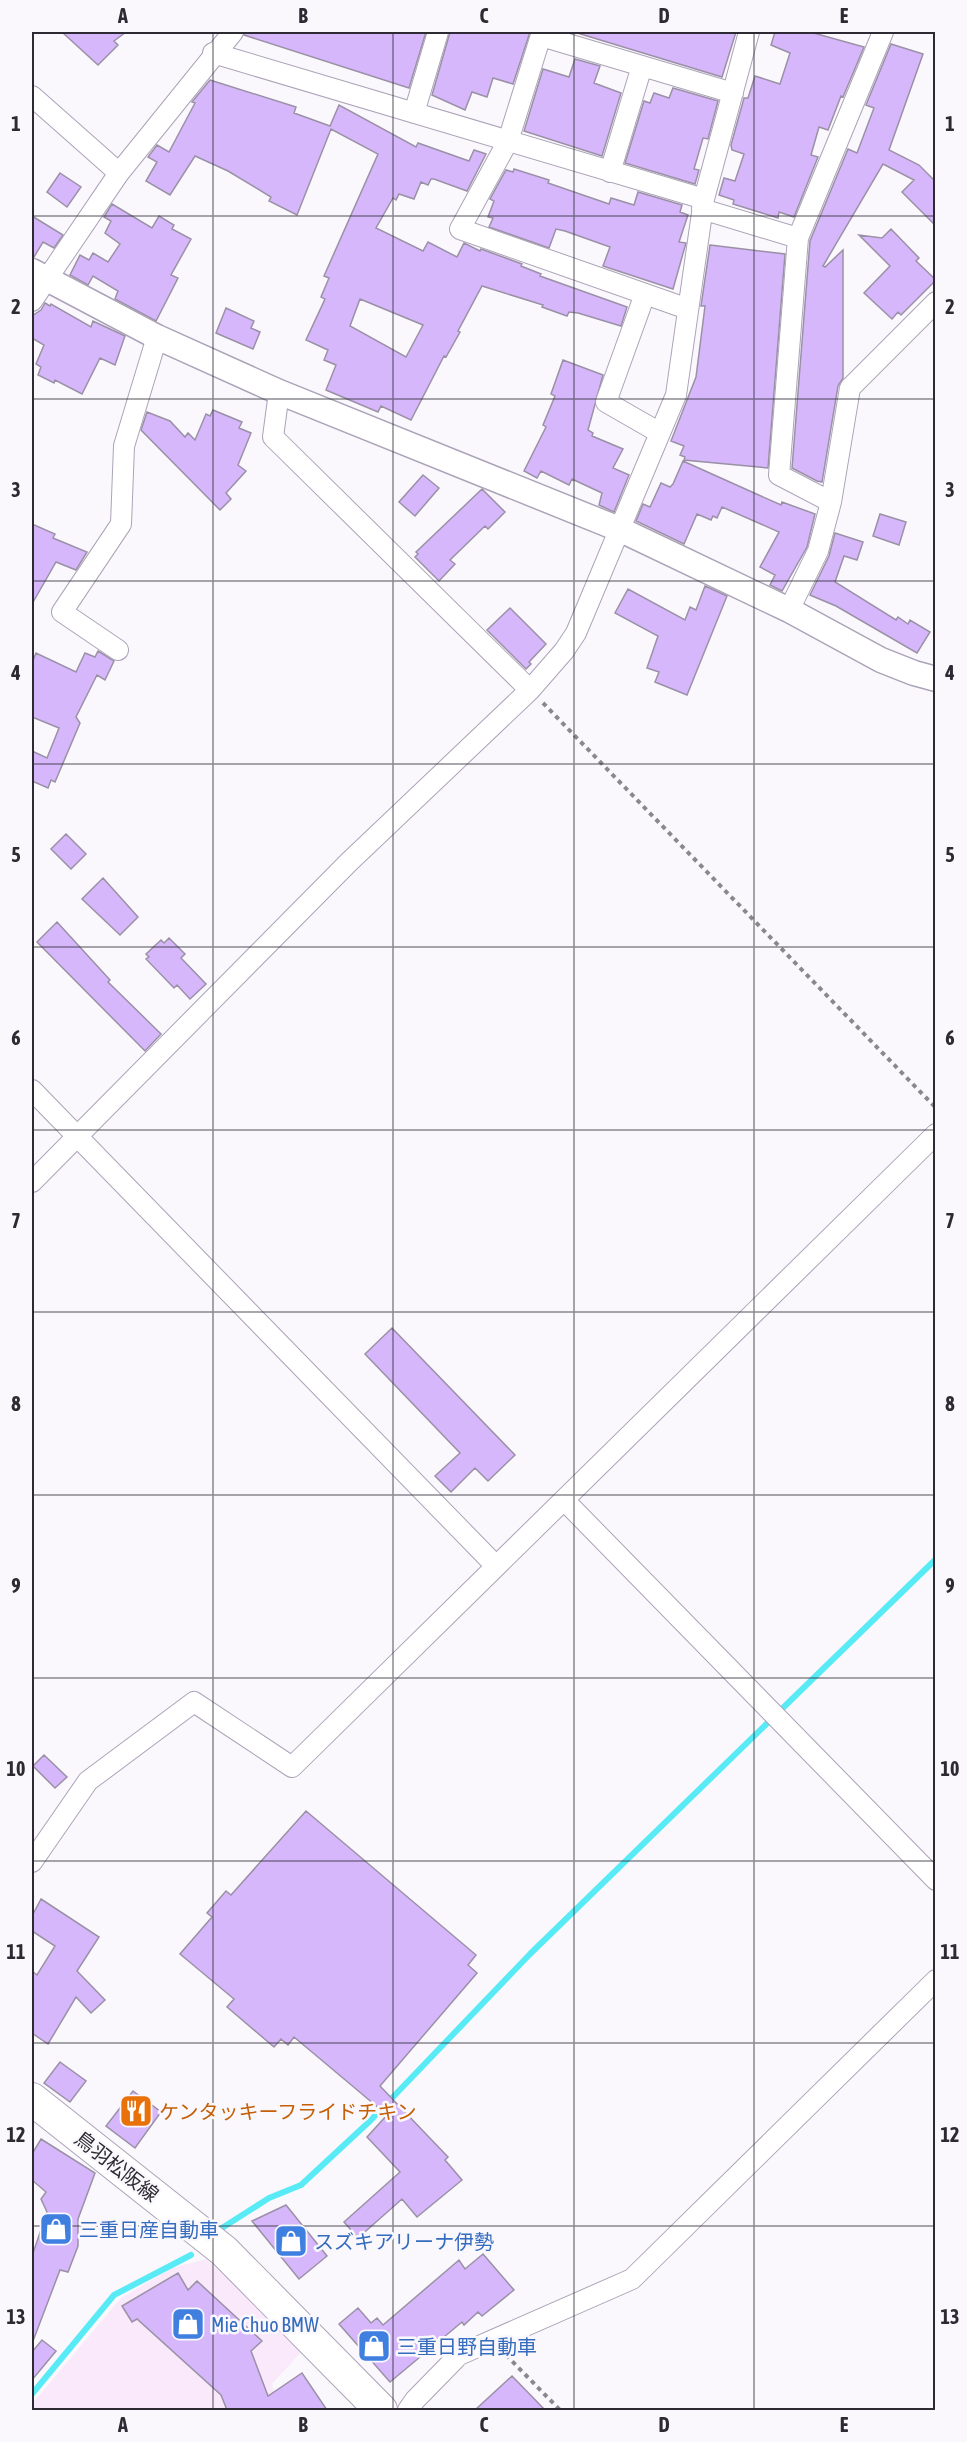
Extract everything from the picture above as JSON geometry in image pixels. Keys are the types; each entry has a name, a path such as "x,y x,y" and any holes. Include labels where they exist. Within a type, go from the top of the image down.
{"main road":[{"name":"鳥羽松阪線","path":"32,2102 224,2251 381,2410"}],"street":[{"path":"32,301 38,275 213,54 233,32"},
{"path":"414,113 438,32"},
{"path":"32,1182 348,862 530,690 564,651 576,633 676,395 703,204 749,32"},
{"path":"831,502 779,475 798,238 883,32"},
{"path":"688,309 460,229 508,141 542,34 733,93"},
{"path":"213,54 610,172 798,238"},
{"path":"610,172 642,66"},
{"path":"32,96 119,173"},
{"path":"38,275 157,337 279,392 619,529 789,610 881,660 914,674 936,679"},
{"path":"645,294 606,402 660,433"},
{"path":"789,610 818,551 831,502 850,388 936,302"},
{"path":"118,650 62,612 121,524 124,446 157,337"},
{"path":"279,392 273,437 530,690"},
{"path":"32,1090 76,1138 496,1566"},
{"path":"32,1862 88,1781 194,1702 292,1767 936,1134"},
{"path":"565,1501 936,1880"},
{"path":"408,2410 459,2355 632,2279 936,1980"}],"path":[{"path":"530,690 936,1108"},
{"path":"491,2339 560,2410"}],"shaded area":[{"name":"Mie Chuo BMW","path":"206,2259 304,2349 272,2384 280,2410 32,2410 32,2404 121,2298 172,2268"}],"building":[{"path":"62,32 126,32 114,41 118,45 98,65"},
{"path":"245,32 426,32 409,88 244,35"},
{"path":"450,32 530,32 513,84 493,78 487,97 472,92 465,110 432,95"},
{"path":"574,32 736,32 722,77"},
{"path":"775,32 810,32 864,47 828,130 819,127 811,155 818,157 794,217 779,212 778,218 733,204 734,200 719,195 724,178 735,181 744,154 732,150 731,145 744,98 748,98 755,76 780,84 790,53 771,45"},
{"path":"891,44 923,54 889,150 919,165 936,182 936,226 902,192 914,180 883,164 823,266 825,267 843,250 843,378 838,386 822,482 792,468 810,241 848,149 857,153 874,108 866,105"},
{"path":"575,59 600,66 594,83 621,93 602,156 524,131 543,69 569,77"},
{"path":"210,80 296,107 294,113 330,126 339,105 416,147 418,143 469,161 474,150 486,154 467,191 434,179 431,179 428,185 421,182 414,199 399,194 396,200 393,198 376,228 423,251 428,242 457,257 464,243 480,251 481,249 522,264 521,266 541,274 540,276 627,307 621,326 578,313 569,312 567,316 542,307 543,305 482,286 458,331 460,332 446,357 444,356 411,420 381,406 378,412 326,390 336,365 324,360 328,350 306,340 325,299 321,297 329,278 324,276 378,154 331,129 297,215 269,201 271,197 228,171 195,156 170,195 146,181 157,162 148,157 157,145 169,152 195,103 192,102","holes":["360,299 423,325 406,357 350,326"]},
{"path":"673,88 718,101 708,139 703,138 694,169 699,170 695,184 625,163 644,101 650,103 654,93 669,98"},
{"path":"514,169 609,204 611,198 634,205 638,192 682,205 680,212 688,215 679,242 686,243 673,289 603,266 610,247 565,231 556,229 549,248 489,227 493,218 488,217 494,201 490,199 506,170 513,172"},
{"path":"60,173 81,187 67,207 47,192"},
{"path":"112,204 152,228 159,216 174,225 172,229 191,239 171,275 178,278 156,321 115,299 118,291 93,276 88,285 70,275 80,255 89,260 93,253 108,262 120,244 105,233 111,221 104,217"},
{"path":"32,216 63,235 54,248 43,242 34,257 32,257"},
{"path":"891,229 919,258 916,261 936,280 901,315 898,312 892,319 864,293 890,266 859,235 882,238"},
{"path":"710,245 785,254 768,468 684,460 685,457 680,455 684,446 671,441 696,377 705,306 701,306"},
{"path":"45,303 50,306 51,304 91,327 93,321 125,336 115,365 100,358 82,394 55,380 54,383 38,375 41,367 36,364 44,345 32,338 32,316 41,310"},
{"path":"226,308 254,321 251,328 260,332 253,349 216,333"},
{"path":"563,360 603,375 588,430 593,433 592,436 623,449 613,468 629,475 614,512 599,505 602,493 572,479 569,485 541,471 537,478 524,471 546,427 543,425 555,396 551,394"},
{"path":"213,410 242,422 239,428 251,433 238,465 246,471 226,493 231,499 220,510 141,430 147,412 170,421 185,437 188,433 195,440 206,414 210,416"},
{"path":"683,461 781,505 782,502 815,514 807,547 782,591 770,585 775,575 760,567 779,532 722,507 717,518 713,516 711,520 697,514 684,544 636,521 643,504 650,507 661,483 670,487 673,484"},
{"path":"423,475 439,488 415,516 399,502"},
{"path":"482,489 505,512 488,529 485,526 450,560 455,564 439,581 415,557 418,554 416,552"},
{"path":"880,514 906,522 899,545 873,536"},
{"path":"32,524 55,534 53,538 87,552 76,570 56,562 32,604"},
{"path":"835,533 863,542 857,560 844,556 835,582 896,620 898,617 908,624 910,620 930,632 917,653 836,606 810,595 829,556"},
{"path":"705,586 727,596 687,695 655,682 659,672 647,668 658,636 615,613 628,589 685,620 690,607 696,610"},
{"path":"510,608 546,644 529,662 531,664 526,669 487,630"},
{"path":"98,651 114,661 105,680 97,675 76,717 80,723 55,782 51,780 48,788 32,781 32,751 47,758 59,728 32,717 32,663 36,653 76,672 85,653 95,657"},
{"path":"66,834 86,854 71,869 51,849"},
{"path":"103,878 138,917 120,935 82,899"},
{"path":"57,922 110,980 108,982 161,1034 145,1051 37,942"},
{"path":"169,938 185,954 181,958 206,984 190,999 177,985 174,988 146,959 149,957 146,954 161,940 164,943"},
{"path":"392,1328 515,1455 488,1481 475,1468 451,1492 435,1476 460,1453 365,1354"},
{"path":"44,1755 67,1777 55,1788 33,1766"},
{"path":"306,1811 476,1955 468,1965 477,1973 380,2086 448,2157 445,2160 462,2180 417,2217 402,2199 358,2238 344,2222 400,2172 367,2137 387,2115 294,2037 288,2045 281,2039 274,2047 227,2007 234,1999 180,1954 212,1917 207,1913 226,1891 231,1895"},
{"path":"41,1899 99,1937 77,1971 105,2000 91,2013 76,1997 48,2044 32,2033 32,1971 37,1975 55,1946 32,1931 32,1916"},
{"path":"60,2062 86,2081 70,2102 44,2083"},
{"path":"133,2091 161,2112 135,2148 106,2126"},
{"path":"41,2139 95,2173 78,2219 78,2246 68,2272 60,2270 33,2341 32,2256 47,2212 41,2199 46,2192 32,2180 32,2154"},
{"name":"スズキアリーナ伊勢","path":"286,2205 327,2256 299,2279 252,2221"},
{"path":"483,2254 514,2290 482,2316 478,2312 464,2325 462,2322 390,2382 339,2324 358,2308 371,2323 377,2318 383,2325 459,2260 465,2269"},
{"path":"178,2273 188,2290 197,2281 262,2341 251,2351 268,2396 302,2373 327,2410 227,2410 221,2395 137,2319 132,2322 122,2306"},
{"path":"42,2340 56,2351 32,2380 32,2352"},
{"path":"512,2376 545,2410 475,2410"}],"waterway":[{"path":"222,2228 269,2198 301,2185 370,2121 530,1954 936,1559"},
{"path":"32,2394 114,2295 191,2255"}],"place":[{"name":"ケンタッキーフライドチキン","path":"136,2111"},
{"name":"三重日産自動車","path":"56,2229"},
{"name":"スズキアリーナ伊勢","path":"291,2241"},
{"name":"Mie Chuo BMW","path":"188,2324"},
{"name":"三重日野自動車","path":"374,2346"}]}
